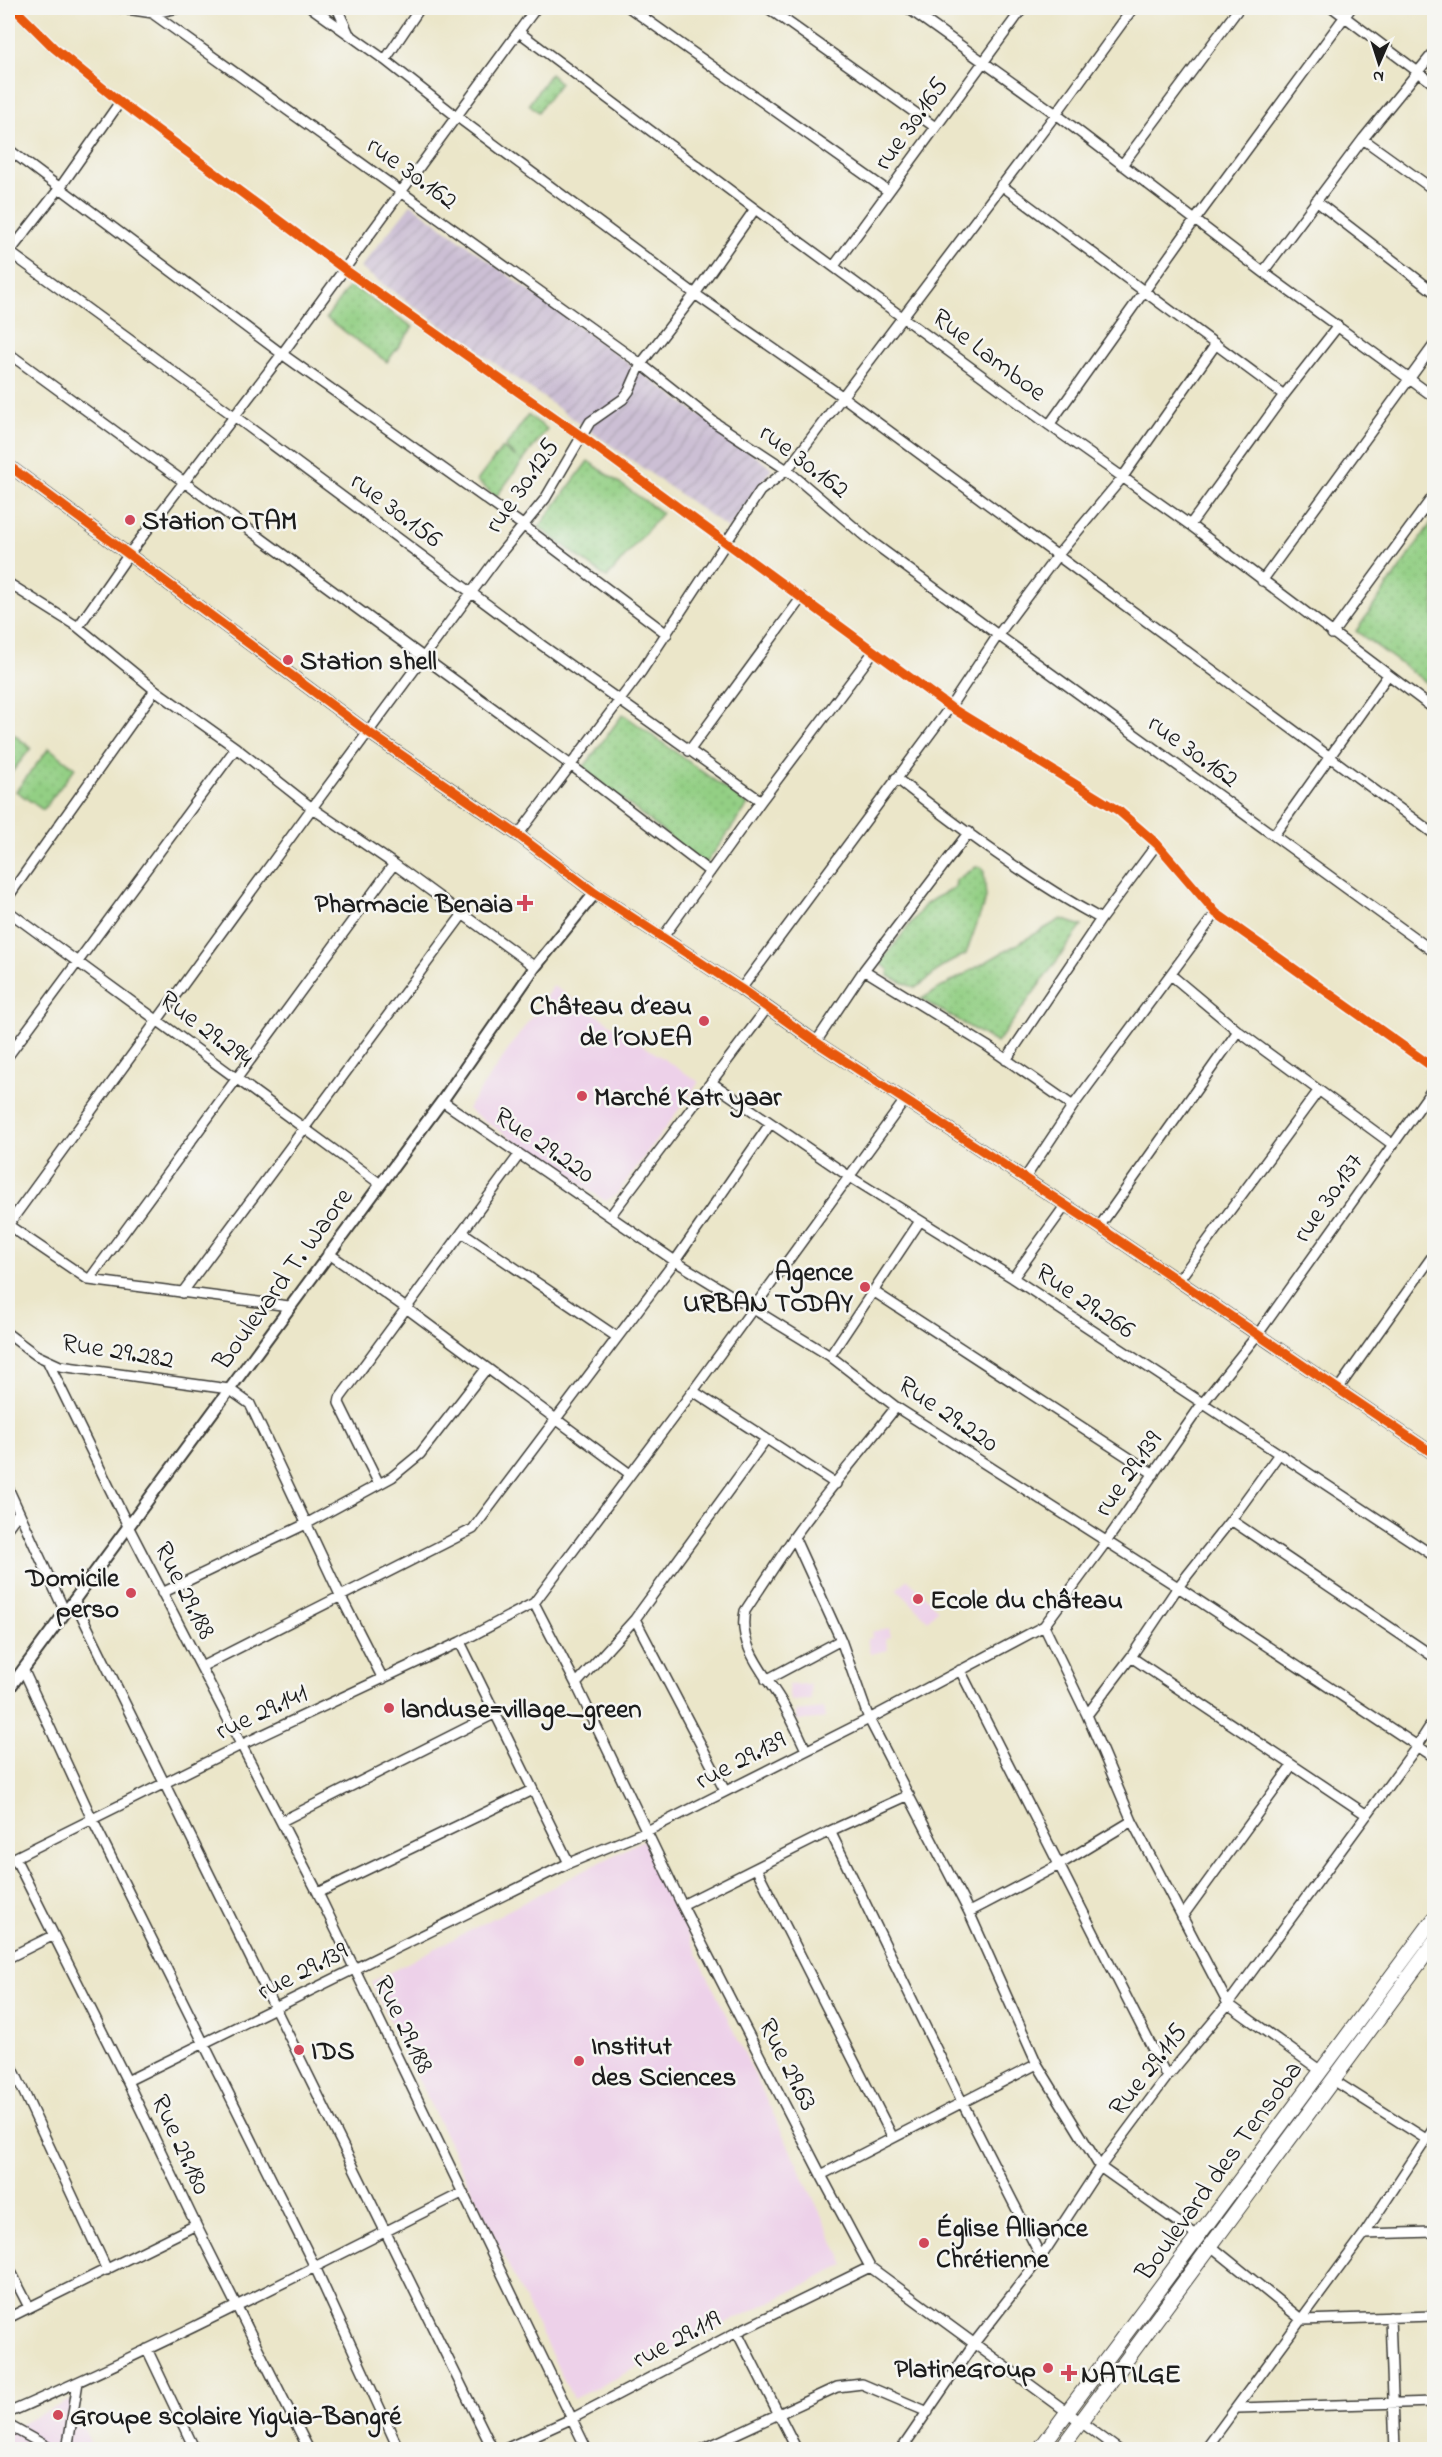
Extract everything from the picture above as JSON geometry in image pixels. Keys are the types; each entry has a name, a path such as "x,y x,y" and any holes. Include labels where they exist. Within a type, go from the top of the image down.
{"main road":[{"name":"Boulevard des Tensoba","path":"1039,2450 1434,1919"},
{"name":"Boulevard des Tensoba","path":"1060,2450 1434,1943"}],"street":[{"path":"14,8 54,48 120,102 344,270 580,436 950,707 1119,812 1157,844 1216,913 1434,1068"},
{"path":"120,8 149,10 178,8"},
{"path":"312,8 385,60 456,116 695,294 843,397 1434,834"},
{"path":"337,8 349,34"},
{"path":"385,60 420,8"},
{"path":"78,627 129,554 282,354 537,8"},
{"path":"630,8 888,191"},
{"path":"768,8 935,127"},
{"path":"908,8 1056,114 1263,272 1434,397"},
{"name":"rue 30.165","path":"834,266 1023,8"},
{"path":"518,835 572,766 667,634 760,491 787,470 1056,114 1133,8"},
{"path":"1122,165 1239,8"},
{"path":"1333,8 1434,84"},
{"path":"1048,425 1351,8"},
{"name":"rue 30.162","path":"149,10 641,364 714,422 787,470 868,539 1434,952"},
{"name":"Rue Lamboe","path":"519,32 1048,425 1190,525 1434,709"},
{"path":"1263,272 1364,139 1434,52"},
{"path":"8,252 60,189 120,102"},
{"path":"1364,139 1434,190"},
{"path":"8,149 282,354 524,526 667,634"},
{"path":"1001,185 1146,290 1284,395"},
{"path":"1316,201 1434,292"},
{"name":"rue 30.125","path":"8,1225 368,732 553,487 590,422 623,399 641,364 695,294 755,209"},
{"name":"rue 30.156","path":"8,252 619,701 761,801"},
{"path":"1190,525 1284,395 1338,326"},
{"path":"741,989 950,707 998,635 1057,556 1122,478 1216,344"},
{"path":"1262,581 1434,345"},
{"path":"8,353 572,766 710,872"},
{"path":"8,465 368,732 518,835 595,893 741,989 816,1042 1099,1227 1434,1454"},
{"path":"1332,634 1434,495"},
{"path":"8,583 78,627 155,690 236,748 312,808 394,864 535,967"},
{"path":"689,751 802,597"},
{"path":"663,937 761,801 874,651"},
{"path":"1274,835 1388,675"},
{"path":"8,897 155,690"},
{"path":"8,1056 236,748"},
{"path":"896,777 969,832 1074,905 1101,919"},
{"path":"816,1042 864,970 969,832"},
{"path":"1006,1060 1101,919 1157,844"},
{"path":"89,1280 394,864"},
{"name":"Boulevard T. Waore","path":"8,1688 379,1183 442,1101 535,967 595,893"},
{"name":"Rue 29.294","path":"8,910 379,1183"},
{"path":"1025,1178 1073,1106 1216,913"},
{"path":"182,1293 302,1128 463,914"},
{"path":"864,970 1006,1060 1073,1106"},
{"path":"1171,975 1238,1030 1392,1144"},
{"path":"611,1215 767,1008"},
{"path":"1099,1227 1238,1030"},
{"name":"Rue 29.266","path":"711,1083 850,1177 1013,1278 1434,1556"},
{"name":"rue 30.137","path":"1258,1334 1434,1088"},
{"path":"1178,1281 1319,1090"},
{"path":"534,1604 905,1100"},
{"name":"Rue 29.220","path":"442,1101 675,1261 830,1356 896,1407 1178,1587 1434,1757"},
{"path":"201,1667 473,1529 675,1261 770,1124"},
{"path":"380,1484 339,1400 519,1155"},
{"path":"1013,1278 1065,1206"},
{"path":"830,1356 920,1221"},
{"path":"8,1225 89,1280 289,1306"},
{"path":"462,1232 617,1337"},
{"path":"328,1253 630,1474"},
{"path":"1338,1389 1434,1254"},
{"path":"873,1291 1154,1474"},
{"name":"Rue 29.282","path":"8,1334 48,1362 60,1366 229,1389"},
{"name":"rue 29.139","path":"127,2081 569,1863 647,1831 869,1719 1044,1626 1106,1542 1202,1404 1258,1334"},
{"name":"Rue 29.188","path":"48,1362 162,1593 318,1893 587,2450"},
{"path":"162,1593 306,1524 380,1484 408,1466 420,1454 486,1369"},
{"path":"229,1389 250,1404 341,1597 383,1679"},
{"path":"693,1391 836,1484"},
{"path":"806,1750 783,1703 766,1680 749,1650 743,1620 745,1611 822,1498 836,1484 896,1407"},
{"path":"576,1684 635,1619 766,1439"},
{"path":"1088,1715 1131,1657 1178,1587 1279,1454"},
{"path":"8,1488 65,1612"},
{"path":"8,1527 19,1512"},
{"path":"1231,1520 1434,1657"},
{"path":"794,1537 841,1640 869,1719 969,1912 1037,2064 1100,2167 1199,2237"},
{"path":"74,1600 493,2450"},
{"name":"rue 29.141","path":"11,1859 534,1604"},
{"name":"Rue 29.63","path":"534,1604 576,1684 682,1905 870,2267 1119,2450"},
{"path":"635,1619 725,1791"},
{"path":"1044,1626 1088,1715 1132,1821 1228,2004 1321,2071"},
{"path":"766,1680 841,1640"},
{"path":"460,1642 569,1863"},
{"path":"1131,1657 1367,1815"},
{"path":"23,1669 92,1819 315,2267 399,2450"},
{"path":"960,1670 1167,2077"},
{"path":"282,1821 494,1714"},
{"name":"Rue 29.115","path":"901,2450 975,2342 1041,2258 1100,2167 1167,2077 1228,2004 1434,1720"},
{"path":"1182,1917 1292,1766"},
{"path":"318,1893 532,1790"},
{"path":"682,1905 830,1831 909,1795"},
{"path":"969,1912 1059,1865 1132,1821"},
{"path":"830,1831 1041,2258"},
{"name":"Rue 29.180","path":"11,1859 127,2081 195,2225 309,2450"},
{"path":"756,1868 893,2138"},
{"path":"8,1958 52,1936"},
{"path":"8,2058 107,2270"},
{"path":"821,2175 1037,2064"},
{"path":"1333,2080 1430,2139"},
{"path":"1205,2450 1364,2234 1430,2139 1434,2128"},
{"path":"8,2413 238,2306 462,2193"},
{"path":"8,2318 195,2225"},
{"path":"1364,2234 1434,2232"},
{"path":"1211,2246 1302,2320 1434,2316"},
{"path":"8,2266 29,2307"},
{"name":"rue 29.119","path":"503,2450 573,2418 737,2332 870,2267"},
{"path":"1390,2317 1395,2450"},
{"path":"737,2332 797,2450"},
{"path":"147,2349 195,2450"},
{"path":"66,2450 78,2382"},
{"path":"701,2450 837,2387 862,2384 928,2412"},
{"path":"1238,2408 1434,2402"},
{"path":"8,2425 53,2450"}],"shaded area":[{"path":"411,204 772,468 729,529 360,268"},
{"name":"Marché Katr yaar","path":"553,986 699,1082 616,1195 605,1201 467,1109"},
{"name":"Ecole du château","path":"908,1579 938,1609 928,1620 897,1589"},
{"name":"Ecole du château","path":"889,1628 891,1637 885,1638 888,1650 870,1654 867,1639 872,1637 871,1632"},
{"path":"810,1684 811,1700 790,1701 788,1685"},
{"path":"824,1708 826,1718 797,1721 796,1711"},
{"name":"Institut des Sciences","path":"643,1840 845,2265 573,2399 371,1982"},
{"name":"Groupe scolaire Yiguia-Bangré","path":"71,2400 93,2449 8,2450 8,2430"}],"green space":[{"path":"550,74 560,83 538,112 529,104"},
{"path":"350,285 413,327 387,362 326,318"},
{"path":"528,415 547,429 496,497 477,481 502,448 516,457 505,447"},
{"path":"588,461 662,513 607,578 539,527"},
{"path":"1434,519 1434,688 1356,631"},
{"path":"623,714 748,805 705,865 583,768"},
{"path":"8,730 31,748 8,777"},
{"path":"49,748 75,768 43,810 16,791"},
{"path":"976,867 981,867 984,872 986,898 966,954 943,966 915,988 888,976 889,970 880,963 925,905 955,887 956,880"},
{"path":"1061,919 1082,926 997,1043 921,999"}],"cycle path":[{"path":"14,8 54,48 120,102 344,269 581,436 950,707 1119,811 1157,844 1216,913 1434,1068"},
{"path":"8,465 368,732 518,835 595,893 741,989 816,1042 1099,1227 1434,1454"}],"place":[{"name":"Station OTAM","path":"130,520"},
{"name":"Station shell","path":"288,660"},
{"name":"Pharmacie Benaia","path":"525,903"},
{"name":"Château d´eau de l´ONEA","path":"704,1021"},
{"name":"Marché Katr yaar","path":"582,1096"},
{"name":"Agence URBAN TODAY","path":"865,1287"},
{"name":"Domicile perso","path":"131,1593"},
{"name":"Ecole du château","path":"918,1599"},
{"name":"landuse=village_green","path":"389,1708"},
{"name":"IDS","path":"299,2050"},
{"name":"Institut des Sciences","path":"579,2061"},
{"name":"Église Alliance Chrétienne","path":"924,2243"},
{"name":"PlatineGroup","path":"1048,2368"},
{"name":"NATILGE","path":"1069,2373"},
{"name":"Groupe scolaire Yiguia-Bangré","path":"58,2415"}]}
